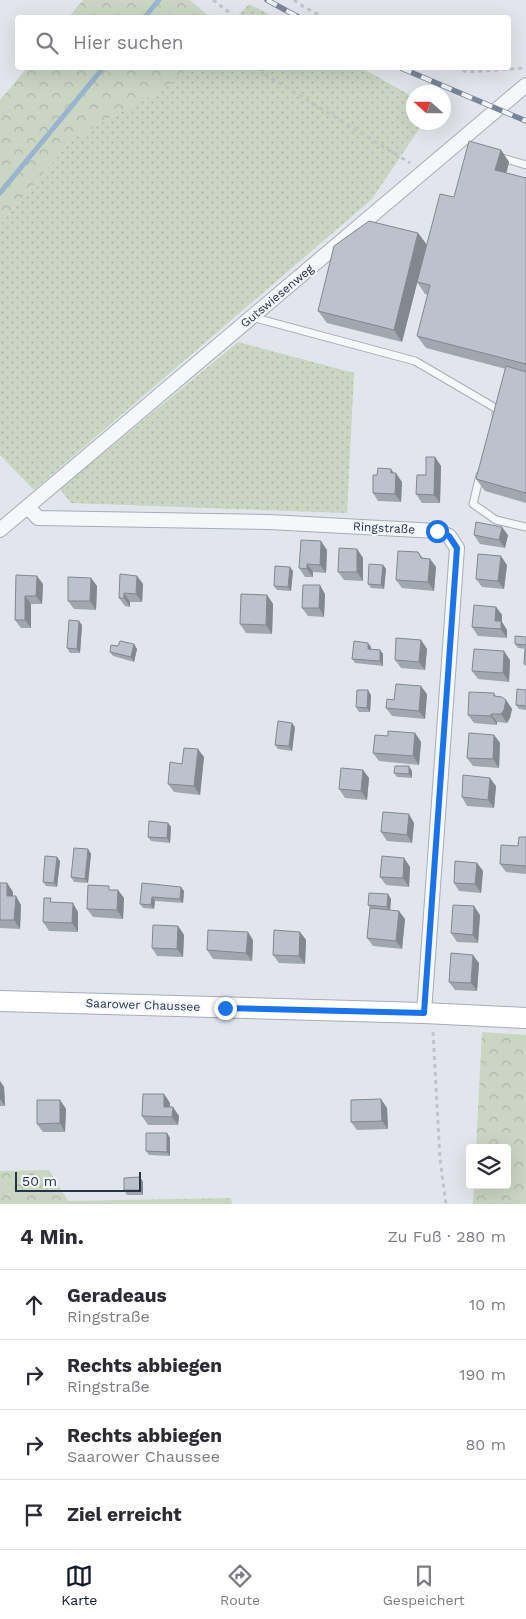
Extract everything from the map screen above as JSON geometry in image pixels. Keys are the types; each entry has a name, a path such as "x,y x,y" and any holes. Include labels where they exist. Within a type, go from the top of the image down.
{"main road":[{"name":"Saarower Chaussee","path":"0,1001 428,1013 526,1018"}],"street":[{"name":"Gutswiesenweg","path":"28,507 424,171 460,146 526,85"},
{"path":"0,530 28,507"},
{"name":"Ringstraße","path":"28,507 38,518 270,522 437,531 449,536 457,548 428,1013"}],"lane":[{"path":"492,155 526,165"},
{"path":"252,317 415,361 497,409 495,419"},
{"path":"483,466 473,504 496,520 526,527"}],"path":[{"path":"214,0 231,15"},
{"path":"294,0 319,15"},
{"path":"511,69 526,68"},
{"path":"261,70 263,74 424,171"},
{"path":"461,70 467,72 496,70"},
{"path":"428,1013 440,1160 446,1204"}],"green space":[{"path":"83,0 190,0 208,15 71,15"},
{"path":"249,4 270,15 239,15"},
{"path":"25,70 185,70 168,86 72,139 0,225 0,100"},
{"path":"185,70 366,70 406,93 406,130 418,130 372,199 34,490 0,455 0,225 72,139 168,86"},
{"path":"238,342 354,373 347,513 71,503 60,489"},
{"path":"482,1032 526,1035 526,1204 473,1204 474,1189 511,1189 511,1144 476,1144"},
{"path":"49,1170 68,1201 231,1198 232,1204 0,1204 0,1171"}],"building":[{"path":"469,141 501,150 495,170 526,178 526,364 417,336 430,285 417,282 440,194 454,197"},
{"path":"369,221 418,233 394,330 318,311 334,246"},
{"path":"506,366 526,372 526,493 476,479"},
{"path":"426,457 435,457 434,495 416,494 417,475 426,475"},
{"path":"378,468 391,469 391,473 396,473 395,494 373,493 373,475 377,475"},
{"path":"476,522 502,527 499,540 474,535"},
{"path":"301,540 321,541 320,565 307,564 307,569 299,568"},
{"path":"339,548 357,549 357,572 338,572"},
{"path":"398,551 418,552 421,558 430,559 428,582 396,580"},
{"path":"478,554 501,556 498,581 476,579"},
{"path":"369,564 383,565 381,585 368,584"},
{"path":"275,566 290,567 288,587 274,586"},
{"path":"120,574 137,576 136,594 124,593 124,598 119,598"},
{"path":"16,575 37,576 36,596 25,596 25,620 15,620"},
{"path":"68,577 91,578 90,601 68,601"},
{"path":"303,585 320,585 319,608 302,608"},
{"path":"241,594 267,595 266,625 240,624"},
{"path":"474,605 496,607 495,621 501,621 501,629 472,627"},
{"path":"69,620 79,621 77,649 67,648"},
{"path":"515,636 526,637 526,645 515,644"},
{"path":"396,638 421,640 419,662 395,660"},
{"path":"120,641 134,644 131,657 110,652 111,645 118,646"},
{"path":"354,641 368,643 368,649 380,650 380,661 352,659"},
{"path":"474,649 504,651 503,673 472,671"},
{"path":"526,649 526,665 524,664"},
{"path":"396,684 421,686 419,711 386,708 387,699 394,700"},
{"path":"517,689 526,690 526,706 516,705"},
{"path":"357,690 368,690 367,708 356,707"},
{"path":"469,692 494,693 494,696 502,697 506,700 504,710 501,714 491,714 491,716 468,715"},
{"path":"278,721 292,723 289,746 275,745"},
{"path":"388,731 415,733 413,756 373,753 375,735 388,736"},
{"path":"469,733 494,735 493,759 467,758"},
{"path":"184,748 198,749 194,786 168,784 170,762 182,764"},
{"path":"395,766 409,766 409,774 394,773"},
{"path":"341,768 363,770 361,791 339,789"},
{"path":"463,775 490,778 488,800 462,797"},
{"path":"383,812 409,814 407,835 381,832"},
{"path":"149,821 168,823 167,838 148,837"},
{"path":"519,837 526,837 526,866 500,864 501,845 518,846"},
{"path":"74,848 88,849 85,879 71,877"},
{"path":"45,856 57,857 54,883 43,882"},
{"path":"382,856 404,858 403,878 380,877"},
{"path":"455,861 477,863 475,884 454,883"},
{"path":"0,883 7,883 7,896 16,896 14,920 0,920"},
{"path":"142,883 181,887 180,899 152,897 151,905 140,904"},
{"path":"88,885 109,886 109,890 118,890 117,910 87,909"},
{"path":"369,893 388,894 387,907 368,905"},
{"path":"44,898 51,898 50,902 73,903 72,923 43,922"},
{"path":"453,905 474,906 473,935 451,933"},
{"path":"370,908 399,911 396,941 367,938"},
{"path":"153,925 178,926 177,949 152,948"},
{"path":"208,930 248,932 246,953 207,950"},
{"path":"274,930 300,932 299,956 273,955"},
{"path":"451,953 473,955 471,983 449,982"},
{"path":"143,1094 164,1094 164,1107 173,1107 172,1117 142,1116"},
{"path":"381,1099 382,1121 351,1122 351,1100"},
{"path":"37,1100 60,1100 60,1123 37,1124"},
{"path":"146,1133 167,1133 167,1152 146,1151"},
{"path":"140,1177 140,1190 124,1190 124,1178"}],"waterway":[{"path":"146,15 159,0"},
{"path":"0,193 101,70"}],"railway":[{"path":"267,0 294,15"},
{"path":"406,70 526,121"}],"route":[{"path":"225,1008 424,1013 457,548 449,536 437,531"}]}
